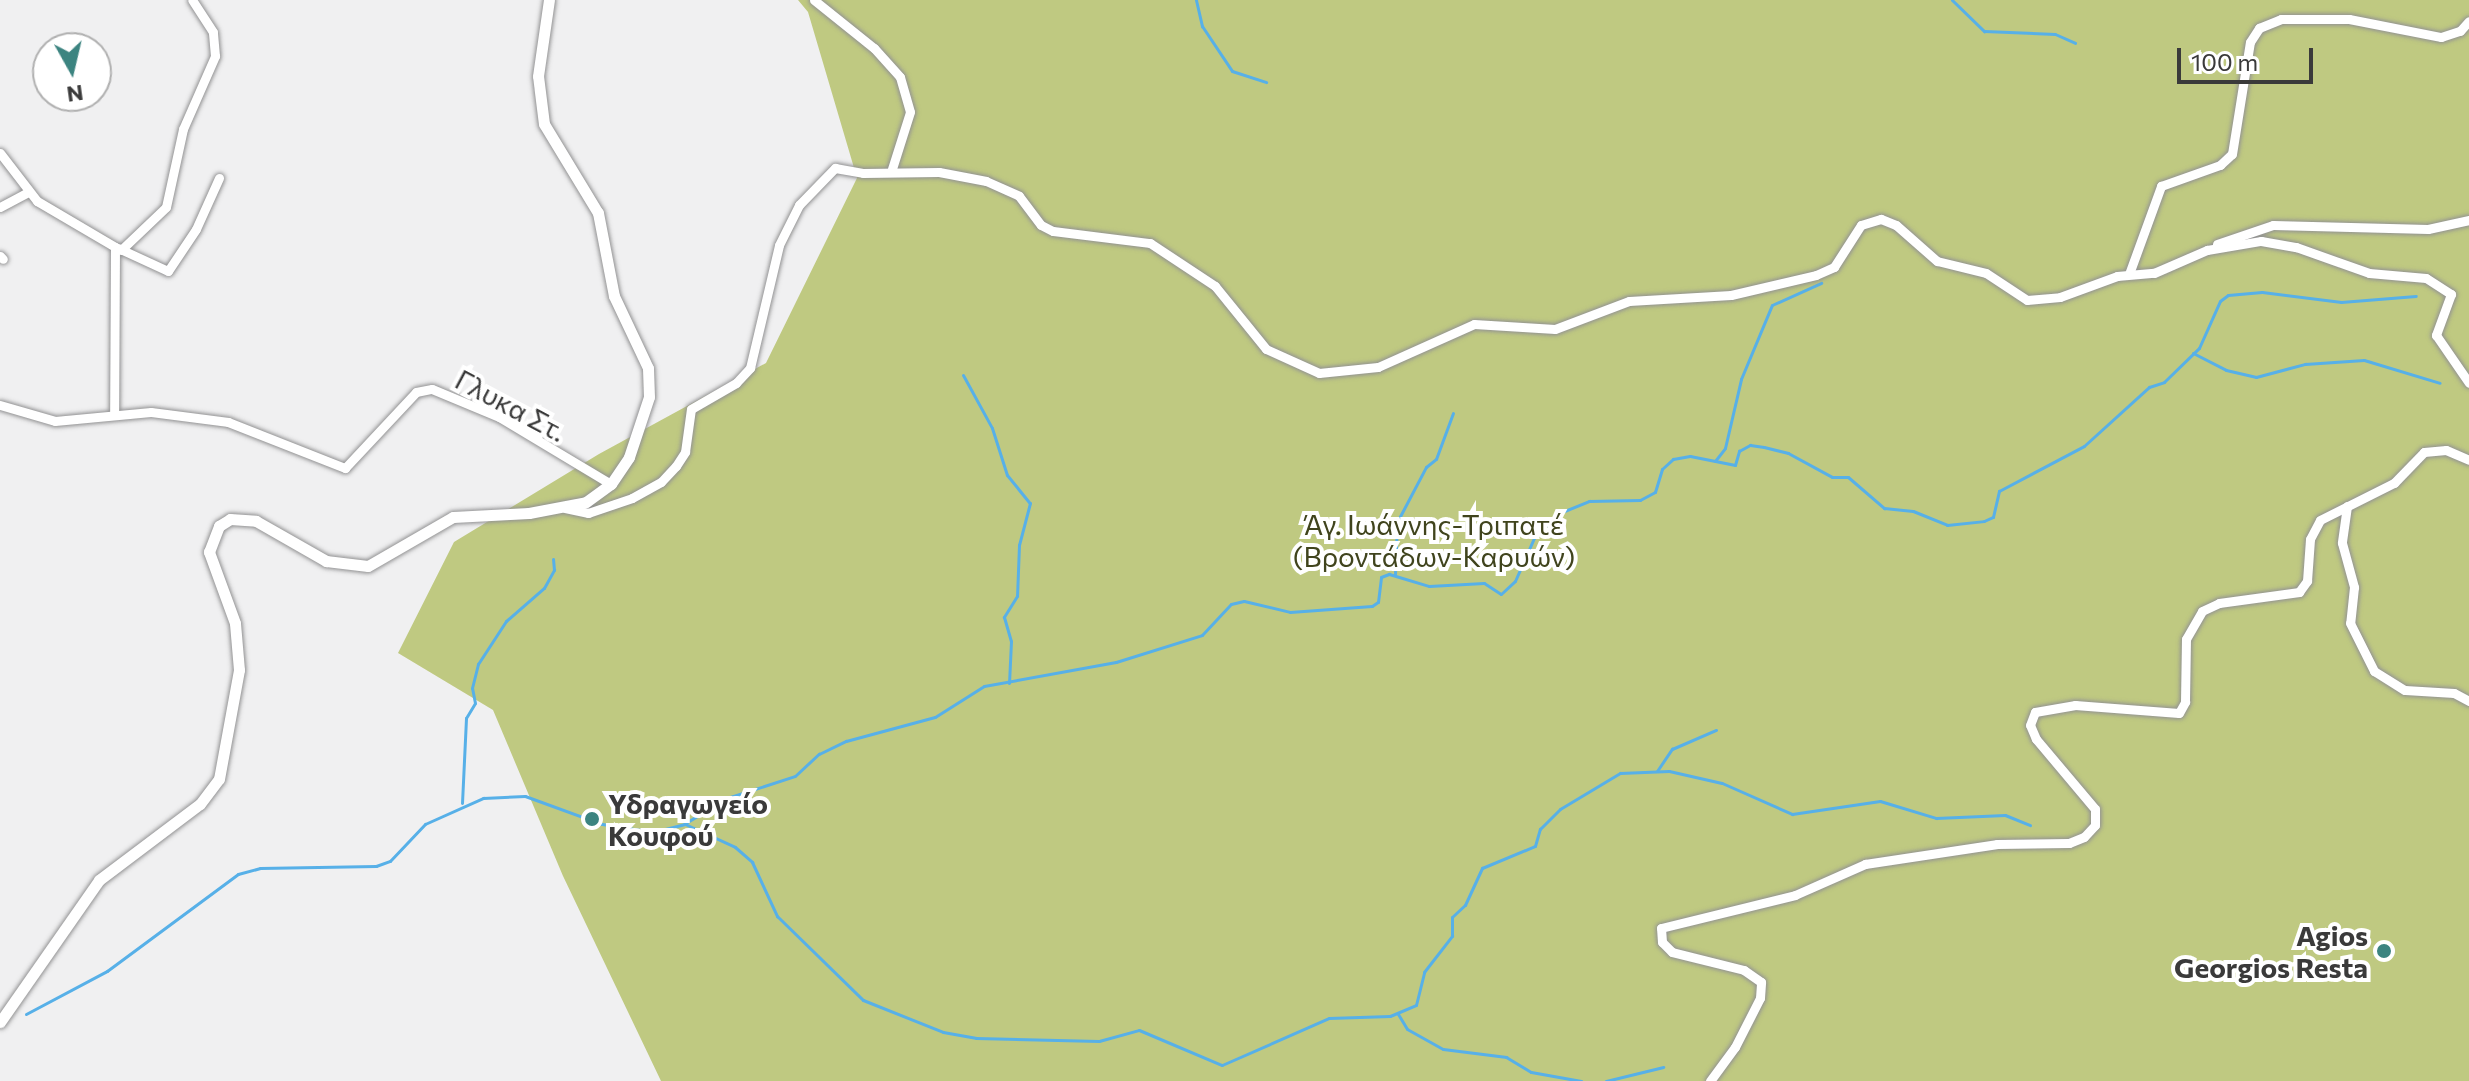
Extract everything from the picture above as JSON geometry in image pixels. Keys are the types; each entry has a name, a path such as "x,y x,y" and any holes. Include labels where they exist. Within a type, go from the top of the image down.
{"main road":[{"path":"0,1022 99,880 200,804 219,779 239,670 235,623 209,552 219,526 230,519 256,521 326,561 368,566 453,517 565,508 595,497 611,484 639,436 649,377 614,296 598,213 552,142 542,115 538,76 549,0"}],"street":[{"path":"114,414 118,248 166,207 183,129 216,50 213,32 192,0"},
{"path":"814,0 874,48 900,77 910,112 891,172"},
{"path":"2129,274 2161,186 2220,165 2232,154 2250,42 2259,28 2281,19 2349,19 2441,37 2460,31 2469,21"},
{"path":"0,153 28,192 118,248 168,271 196,229 219,178"},
{"path":"565,508 593,511 640,494 670,475 685,452 691,409 736,383 750,368 774,258 799,205 831,169 939,172 986,181 1019,196 1041,225 1053,231 1150,243 1215,286 1266,349 1290,364 1328,374 1378,367 1474,324 1555,329 1629,301 1731,295 1816,275 1834,267 1856,229 1874,220 1893,223 1937,261 1986,273 2024,299 2055,299 2129,274 2154,273 2273,225 2428,229 2469,220"},
{"path":"0,207 28,192"},
{"path":"2207,250 2282,243 2369,273 2442,285 2452,301 2436,335 2469,383"},
{"name":"Γλυκα Στ.","path":"0,405 55,421 151,412 228,422 345,468 416,392 432,389 499,417 611,484"},
{"path":"1710,1081 1741,1036 1760,998 1761,982 1744,970 1672,952 1662,942 1661,928 1795,895 1865,864 1997,844 2065,843 2084,837 2096,822 2095,809 2036,739 2033,715 2044,708 2075,705 2179,713 2185,702 2186,639 2199,614 2219,603 2302,590 2314,528 2347,506 2399,480 2427,451 2446,450 2469,460"},
{"path":"2347,506 2342,543 2354,587 2350,623 2374,671 2405,690 2454,693 2469,701"}],"green space":[{"name":"Άγ. Ιωάννης-Τριπατέ (Βροντάδων-Καρυών)","path":"798,0 2469,0 2469,1081 661,1081 563,876 493,710 398,653 454,542 599,454 766,363 857,178 808,12"}],"waterway":[{"path":"1196,0 1202,26 1232,71 1266,82"},
{"path":"1952,0 1984,31 2055,34 2075,43"},
{"path":"1715,461 1725,448 1741,379 1772,305 1821,283"},
{"path":"26,1014 107,971 238,874 260,868 376,866 390,861 425,824 483,798 525,796 602,824 653,832 684,824 727,798 795,776 819,754 846,741 935,717 984,686 1116,662 1202,635 1231,604 1244,601 1290,612 1372,606 1378,602 1381,577 1389,574 1429,586 1484,583 1501,594 1515,581 1534,538 1557,514 1589,501 1640,500 1655,492 1662,469 1673,459 1690,456 1735,465 1739,451 1750,445 1764,447 1788,453 1832,477 1848,477 1884,508 1913,511 1947,525 1984,521 1993,517 1999,491 2084,446 2149,387 2164,382 2199,348 2220,301 2228,295 2262,292 2341,302 2416,296"},
{"path":"2193,353 2226,370 2256,377 2305,364 2364,360 2440,383"},
{"path":"963,375 992,428 1007,475 1030,503 1019,545 1017,596 1004,617 1011,641 1009,683"},
{"path":"1395,574 1397,522 1426,467 1436,459 1453,413"},
{"path":"462,803 466,718 475,703 472,688 478,664 506,621 544,588 554,570 553,559"},
{"path":"1657,771 1672,749 1716,730"},
{"path":"685,824 735,847 752,862 777,916 863,1000 943,1032 976,1038 1099,1041 1139,1030 1222,1065 1329,1018 1390,1016 1416,1005 1424,972 1452,936 1452,917 1465,905 1482,868 1535,846 1540,829 1560,809 1620,773 1669,771 1722,783 1792,814 1880,801 1936,818 2005,815 2030,825"},
{"path":"1398,1014 1407,1029 1443,1049 1506,1057 1531,1072 1581,1081"},
{"path":"1606,1081 1663,1067"}],"place":[{"name":"Υδραγωγείο Κουφού","path":"592,819"},
{"name":"Agios Georgios Resta","path":"2384,951"}]}
